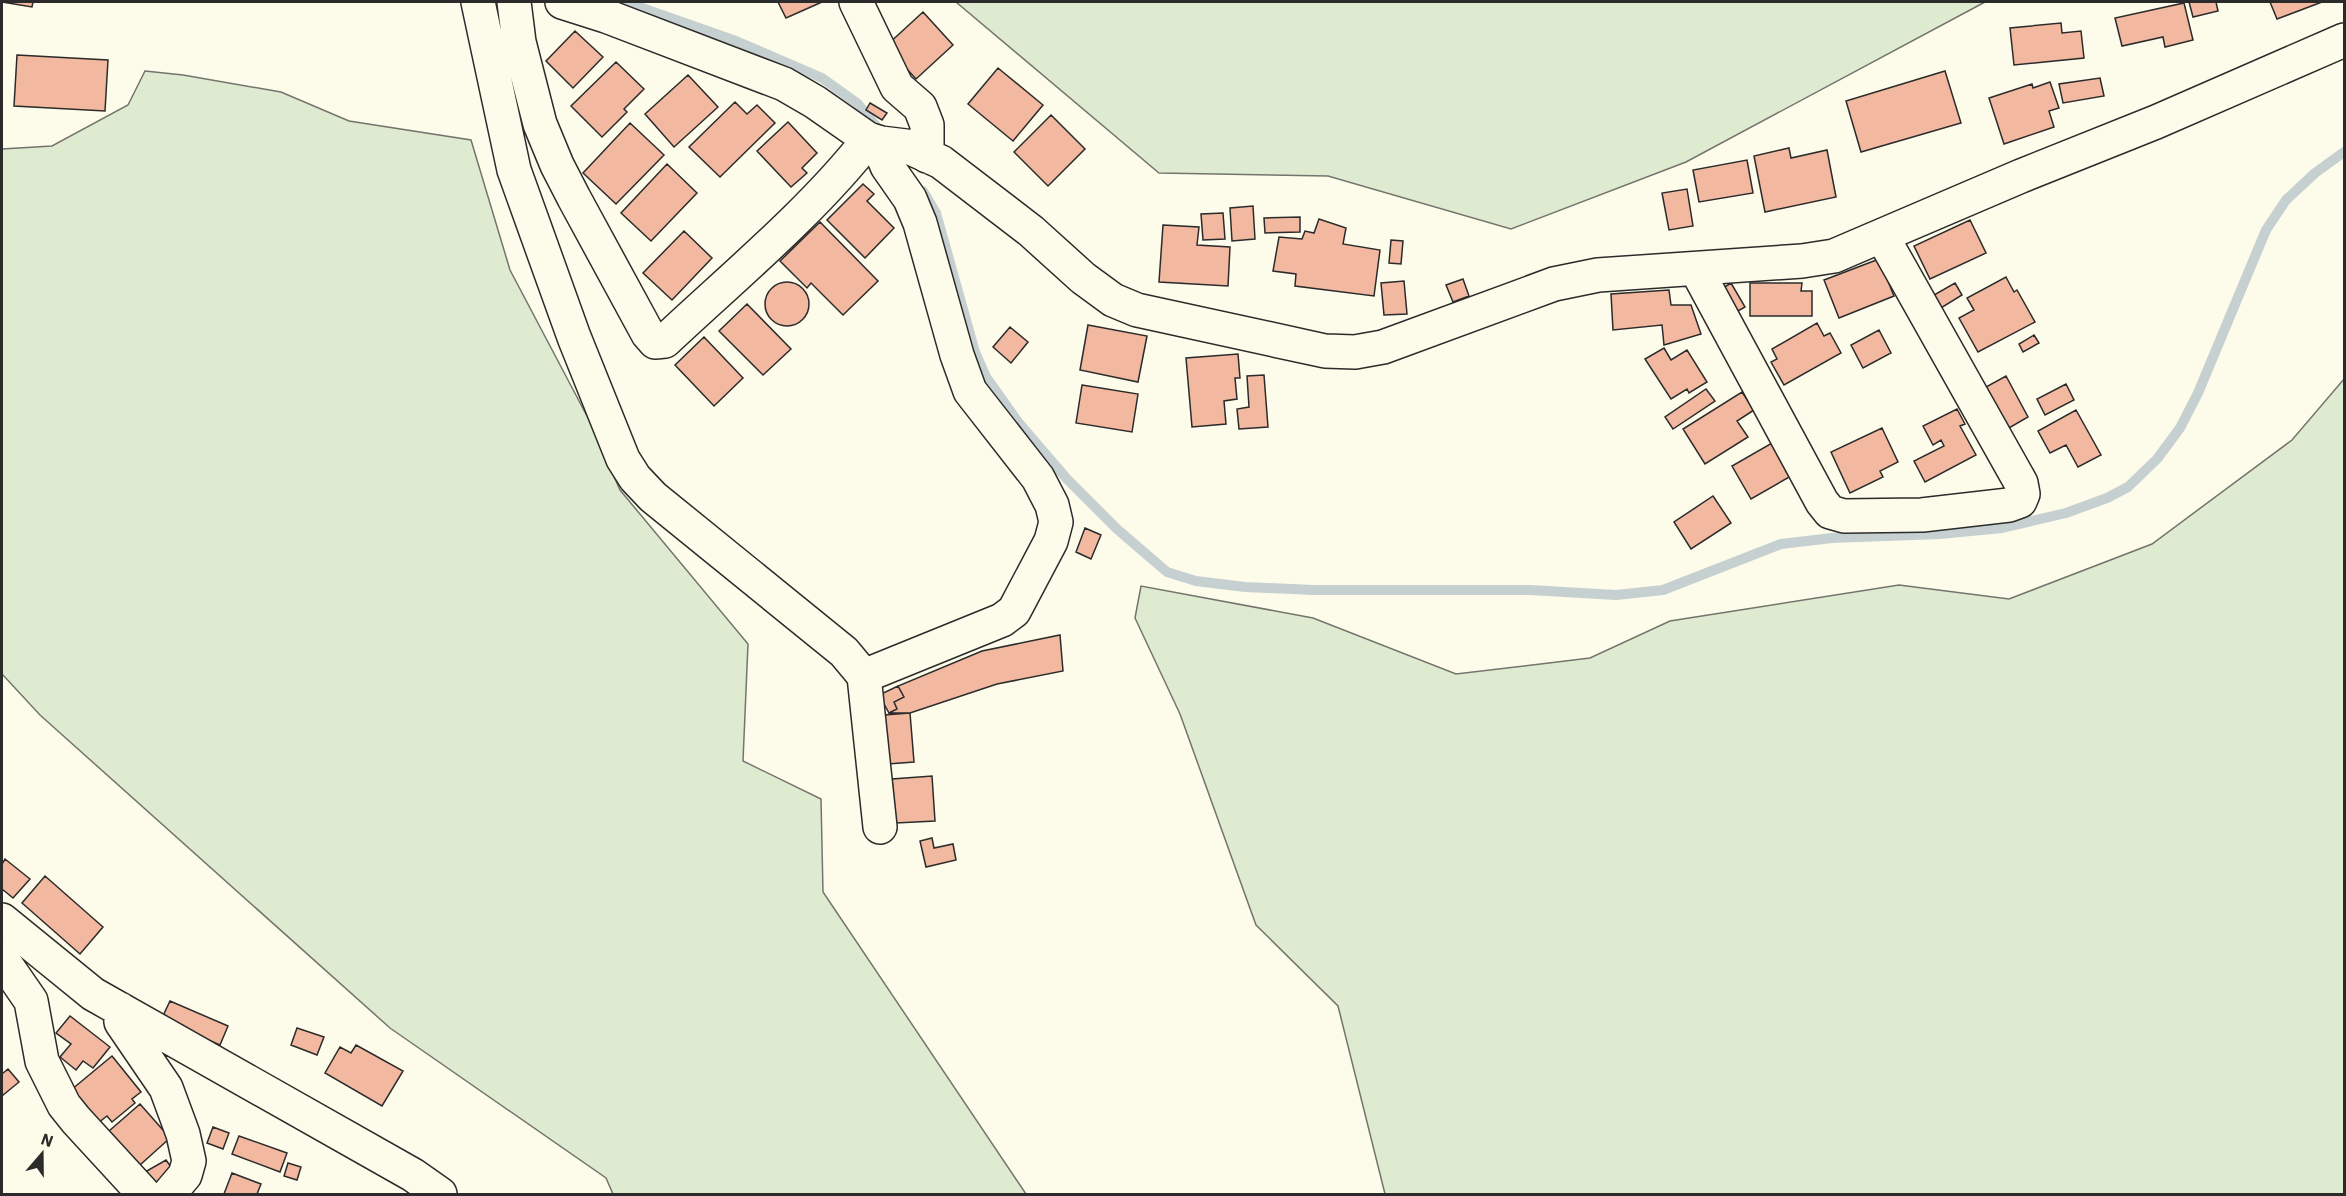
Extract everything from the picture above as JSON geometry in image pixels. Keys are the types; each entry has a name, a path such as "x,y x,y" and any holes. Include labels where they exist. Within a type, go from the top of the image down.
{"street":[{"path":"478,2 514,170 574,337 623,459 634,478 653,497 844,652 864,676 880,827"},
{"path":"514,2 519,42 540,124 557,165 648,334 656,342 665,341 779,234 873,141"},
{"path":"562,2 606,16 784,84 873,141 906,146 941,162 1031,231 1083,279 1113,300 1137,310 1326,351 1355,352 1383,347 1554,284 1598,275 1802,261 1834,256 2021,176 2156,122 2344,40"},
{"path":"856,2 897,87 920,107 927,125 927,156"},
{"path":"864,676 1002,620 1014,612 1051,541 1056,522 1052,506 1038,478 970,391 957,355 920,223 910,199 873,141"},
{"path":"1696,269 1822,502 1830,512 1844,516 1922,515 2009,505 2020,501 2023,494 2021,483 1882,236"},
{"path":"2,920 84,987 413,1176 440,1194"},
{"path":"2,959 31,1001 42,1061 64,1105 144,1194"},
{"path":"120,1009 121,1022 166,1088 183,1134 189,1161 185,1175 169,1194"}],"green space":[{"path":"956,2 1985,2 1686,162 1511,229 1328,176 1159,173"},
{"path":"145,71 183,75 281,92 349,121 471,140 510,270 588,418 620,490 748,644 743,761 821,799 823,892 1026,1194 613,1194 606,1178 390,1028 40,715 2,674 2,149 52,146 128,105"},
{"path":"2344,379 2344,1194 1385,1194 1338,1006 1256,925 1180,714 1135,618 1141,586 1313,618 1456,674 1590,658 1670,621 1899,585 2009,599 2152,544 2292,440"}],"building":[{"path":"2,2 33,2 32,7"},
{"path":"778,2 822,2 786,18"},
{"path":"2189,2 2216,2 2218,11 2193,17"},
{"path":"2270,2 2322,2 2277,19"},
{"path":"2184,3 2193,40 2165,47 2163,37 2122,46 2115,18"},
{"path":"923,12 953,45 916,79 886,46"},
{"path":"2061,23 2062,33 2081,31 2084,58 2014,65 2010,28"},
{"path":"575,31 603,57 573,88 546,61"},
{"path":"17,55 108,60 105,111 14,106"},
{"path":"616,62 644,89 624,109 627,112 602,137 571,106"},
{"path":"998,68 1043,105 1013,141 968,104"},
{"path":"1945,71 1961,123 1861,152 1846,101"},
{"path":"688,75 718,107 674,147 645,114"},
{"path":"2100,78 2104,96 2063,103 2059,84"},
{"path":"2050,82 2059,108 2049,111 2054,127 2004,144 1989,98 2032,84 2033,88"},
{"path":"735,102 747,114 757,105 775,123 720,177 689,147"},
{"path":"870,103 887,113 882,120 866,110"},
{"path":"1051,115 1085,149 1048,186 1014,152"},
{"path":"788,122 817,153 802,168 807,173 791,187 757,151"},
{"path":"630,123 664,155 616,204 583,173"},
{"path":"1789,148 1791,158 1827,150 1836,197 1765,212 1754,156"},
{"path":"1747,160 1753,193 1699,202 1693,170"},
{"path":"667,164 697,193 651,241 621,213"},
{"path":"863,184 874,194 867,201 894,228 865,258 827,220"},
{"path":"1687,189 1693,226 1669,230 1662,193"},
{"path":"1253,206 1255,239 1232,241 1230,208"},
{"path":"1223,213 1225,239 1203,240 1201,214"},
{"path":"1300,217 1300,232 1265,233 1264,218"},
{"path":"1319,219 1346,228 1343,244 1380,250 1374,296 1295,286 1296,274 1273,271 1279,237 1302,239 1305,231 1314,233"},
{"path":"1970,220 1986,253 1930,279 1914,246"},
{"path":"820,222 878,281 843,315 811,283 807,288 780,261"},
{"path":"1163,225 1199,227 1197,245 1230,247 1228,286 1159,282"},
{"path":"684,231 712,258 672,300 643,273"},
{"path":"1391,240 1403,241 1401,264 1389,263"},
{"path":"1879,259 1894,296 1839,318 1824,280"},
{"path":"2006,277 2014,292 2017,290 2035,322 1978,352 1959,318 1974,310 1967,298"},
{"path":"1463,279 1469,296 1453,302 1446,285"},
{"path":"1404,281 1407,314 1384,315 1381,283"},
{"path":"787,282 803,288 809,304 803,320 787,326 771,320 765,304 771,288"},
{"path":"1731,283 1745,307 1738,311 1723,288"},
{"path":"1750,283 1802,283 1801,291 1812,291 1812,316 1750,316"},
{"path":"1955,283 1962,295 1941,308 1934,295"},
{"path":"1669,290 1671,305 1691,305 1701,334 1664,345 1662,325 1613,330 1611,294"},
{"path":"747,304 791,349 763,375 719,331"},
{"path":"1817,323 1824,336 1830,333 1841,353 1784,385 1771,362 1777,359 1772,349"},
{"path":"1088,325 1147,336 1138,382 1080,370"},
{"path":"1010,327 1028,342 1011,363 993,347"},
{"path":"1879,330 1891,353 1863,368 1851,345"},
{"path":"2034,335 2039,343 2023,352 2019,344"},
{"path":"704,337 743,378 714,406 675,365"},
{"path":"1664,348 1671,360 1687,350 1707,382 1689,393 1687,389 1671,399 1645,359"},
{"path":"1238,354 1240,378 1235,378 1237,399 1224,401 1226,424 1192,427 1186,358"},
{"path":"1264,375 1268,427 1239,429 1237,409 1249,407 1247,376"},
{"path":"2006,376 2028,417 2009,428 1986,387"},
{"path":"2066,384 2074,400 2045,415 2037,399"},
{"path":"1082,385 1138,394 1132,432 1076,423"},
{"path":"1706,389 1715,401 1673,429 1665,417"},
{"path":"1742,392 1754,410 1737,421 1748,437 1705,464 1683,429"},
{"path":"1957,409 1965,424 1960,426 1976,455 1925,482 1914,461 1944,446 1941,440 1933,445 1923,426"},
{"path":"2076,410 2101,455 2078,467 2066,445 2050,453 2038,431"},
{"path":"1882,428 1898,462 1880,471 1883,477 1850,493 1831,452"},
{"path":"1772,443 1791,476 1751,499 1732,466"},
{"path":"1713,496 1731,523 1691,549 1674,522"},
{"path":"1085,528 1101,535 1091,559 1076,552"},
{"path":"1060,635 1063,671 997,684 910,713 889,713 897,709 894,702 904,697 898,686 982,651"},
{"path":"898,686 904,697 894,702 897,709 889,713 879,695"},
{"path":"910,713 914,762 888,764 884,715"},
{"path":"932,776 935,821 896,823 892,779"},
{"path":"932,838 934,848 953,844 956,860 926,867 920,841"},
{"path":"5,859 30,879 13,898 2,889 2,864"},
{"path":"45,876 103,927 80,954 22,903"},
{"path":"170,1001 228,1026 220,1045 161,1020"},
{"path":"70,1016 110,1047 93,1068 83,1061 76,1070 60,1057 71,1044 56,1033"},
{"path":"297,1028 324,1037 317,1055 291,1045"},
{"path":"356,1045 403,1071 382,1106 325,1073 340,1047 351,1053"},
{"path":"112,1056 141,1092 132,1099 135,1103 112,1122 107,1116 98,1123 71,1090"},
{"path":"8,1069 19,1082 2,1096 2,1074"},
{"path":"140,1104 170,1138 140,1165 109,1131"},
{"path":"213,1127 229,1133 223,1149 207,1143"},
{"path":"239,1136 287,1153 280,1172 232,1154"},
{"path":"166,1160 174,1171 153,1184 145,1172"},
{"path":"288,1163 301,1167 297,1180 284,1176"},
{"path":"232,1173 261,1184 257,1194 224,1194"}],"waterway":[{"path":"625,2 736,41 822,78 857,103 881,132"},
{"path":"923,191 936,213 975,352 986,377 1018,422 1067,479 1117,529 1167,572 1196,581 1245,587 1313,590 1530,590 1616,595 1663,590 1781,544 1832,538 1940,534 2002,528 2066,513 2107,498 2128,487 2157,459 2180,428 2198,393 2266,230 2286,200 2315,173 2344,152"}]}
